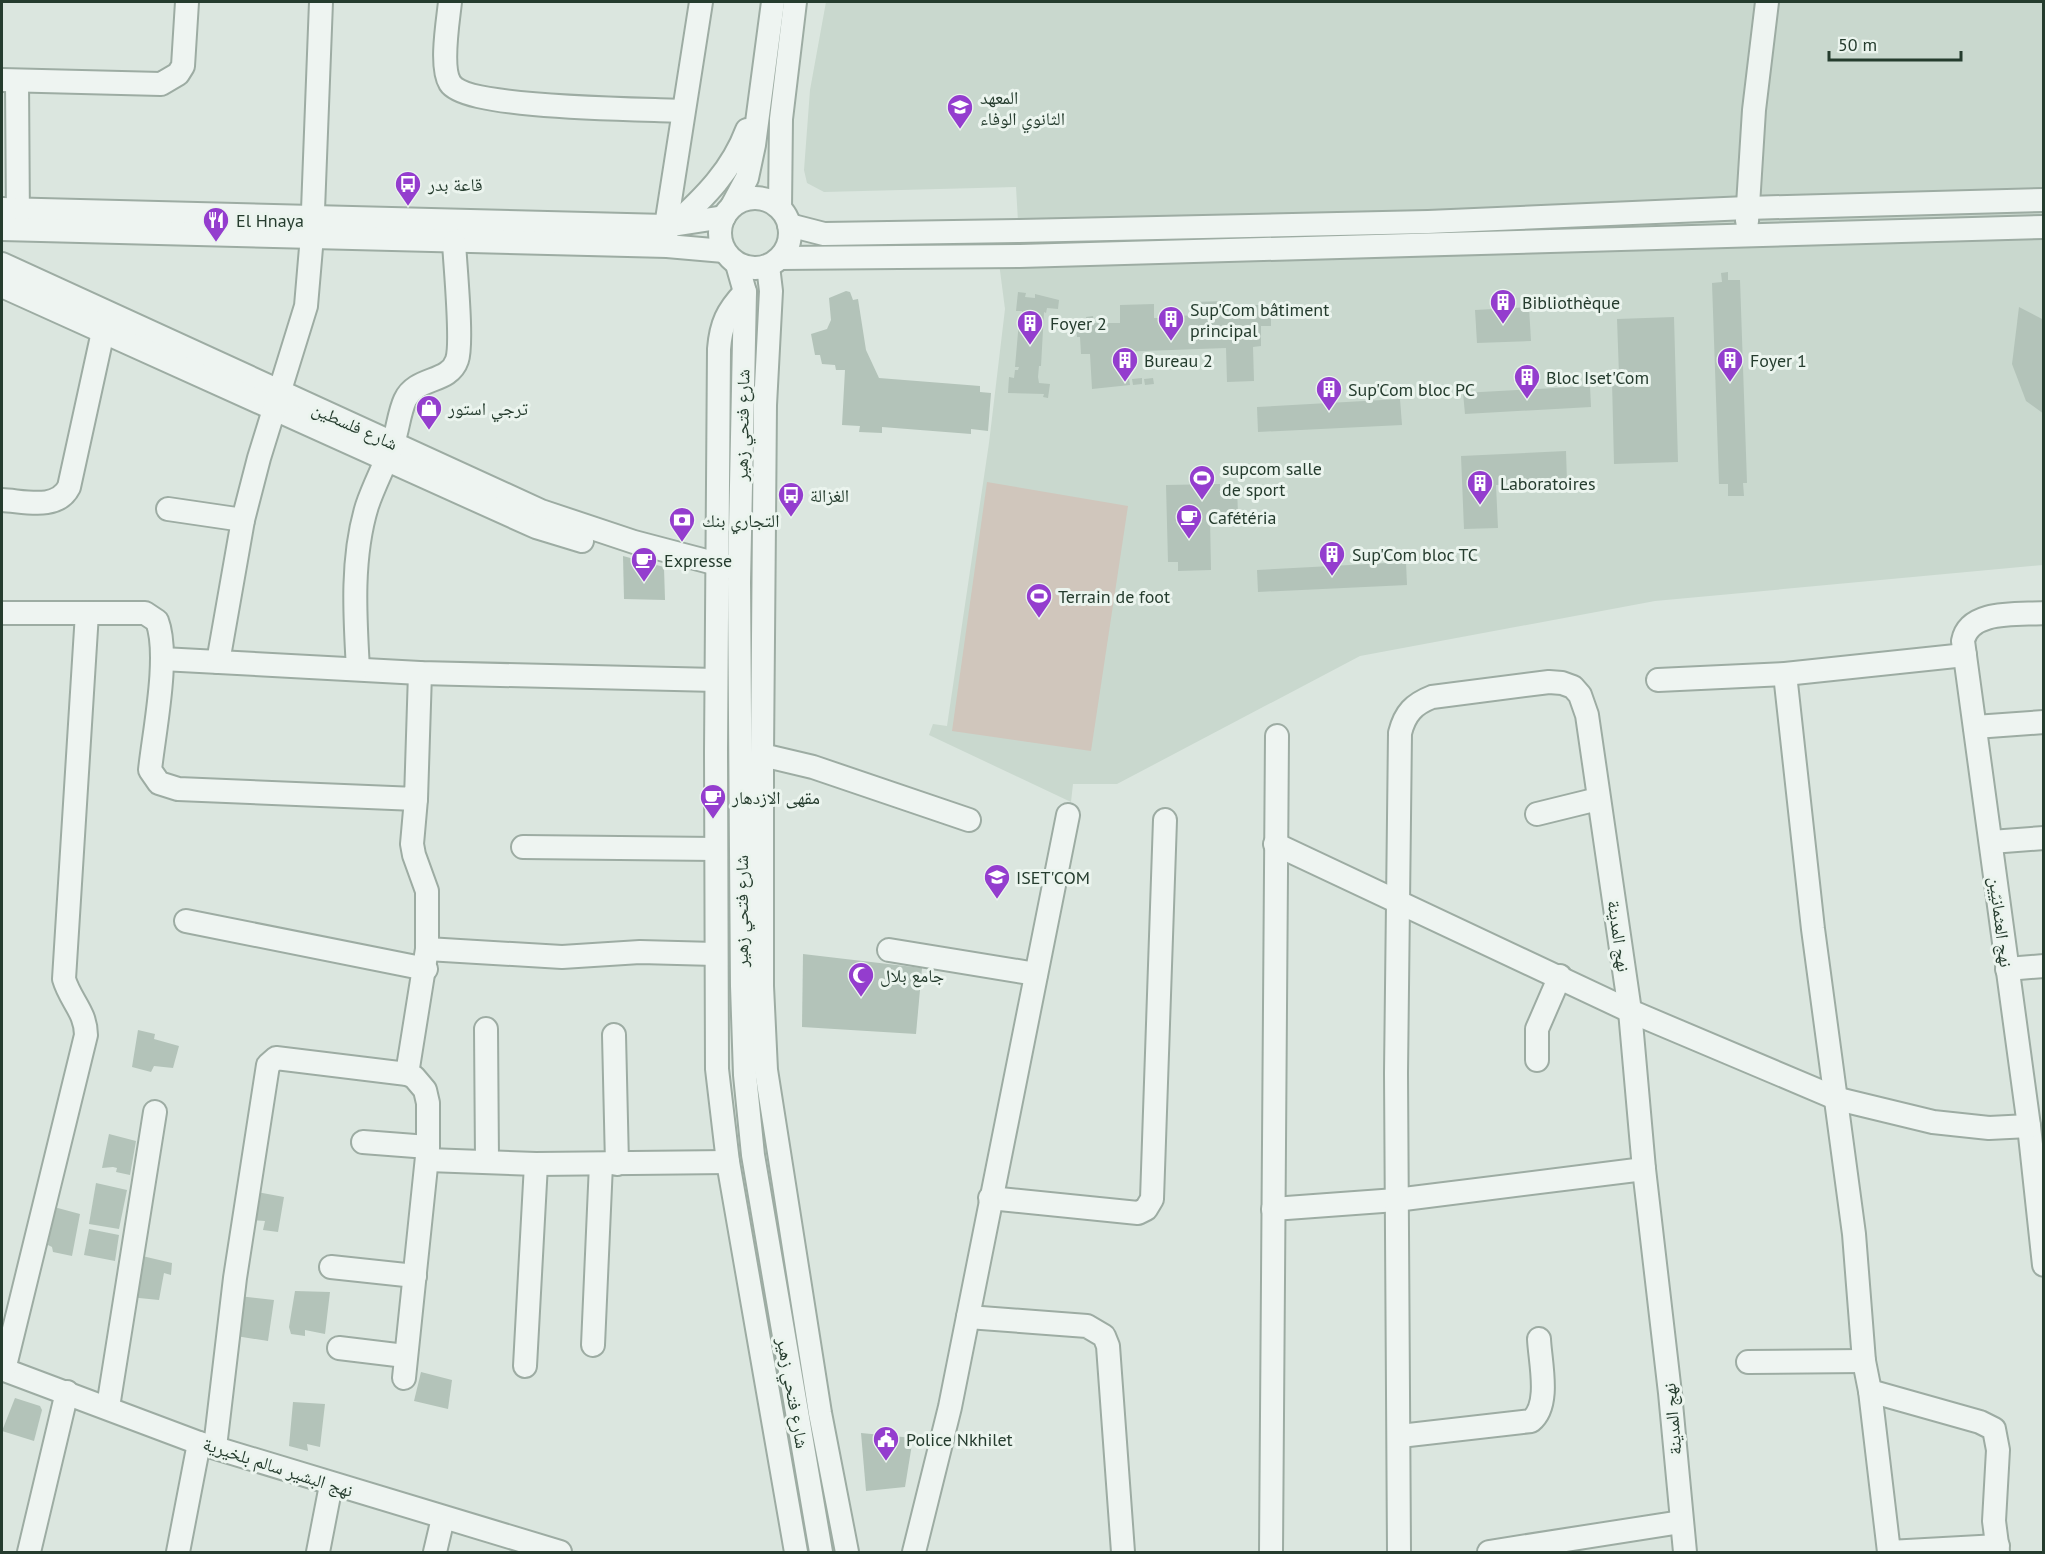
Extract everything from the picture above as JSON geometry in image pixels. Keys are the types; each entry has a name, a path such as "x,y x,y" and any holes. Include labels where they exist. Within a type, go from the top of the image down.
{"street":[{"path":"188,2 183,66 171,80 161,84 143,86 9,81 10,219 669,232 730,257 747,268 774,262 2043,227"},
{"path":"218,662 243,520 276,400 303,324 312,226 321,2"},
{"path":"450,2 445,69 450,83 459,92 494,101 682,111"},
{"path":"669,232 682,111 701,2"},
{"path":"730,257 720,228 747,178 773,2"},
{"path":"774,262 787,248 781,119 795,2"},
{"path":"1746,236 1754,110 1767,2"},
{"path":"669,232 717,184 738,153 760,95"},
{"path":"312,226 454,242 669,232 728,212 741,201 762,199 784,216 824,234 1428,222 1747,208 2043,200"},
{"path":"358,669 355,616 362,528 367,506 389,452 404,401 410,390 417,384 449,372 457,361 454,242"},
{"name":"شارع فتحي زهير","path":"730,257 745,292 729,574 745,1075 753,1155 820,1552"},
{"name":"شارع فتحي زهير","path":"774,262 765,435 762,986 766,1070 820,1413 847,1552"},
{"name":"شارع فلسطين","path":"2,264 105,323"},
{"name":"شارع فلسطين","path":"2,286 105,323 276,400 389,452 536,527 695,574 729,574"},
{"path":"2,500 51,502 64,496 69,487 105,323"},
{"path":"168,509 243,520"},
{"path":"729,574 716,680 717,1069 728,1162 796,1552"},
{"path":"2,613 145,613 153,617 160,628 162,659 150,770 159,783 178,789 416,799"},
{"path":"3,1369 86,1035 82,1013 67,990 64,980 87,613"},
{"name":"نهج العثمانيّين","path":"2043,613 1989,617 1972,623 1964,635 2007,969 2034,1096 2029,1126 2043,1265"},
{"path":"1658,680 1785,674 1965,655"},
{"path":"162,659 420,673 716,680"},
{"path":"407,1074 427,959 427,891 412,844 416,799 420,673"},
{"path":"1785,674 1813,929 1838,1099 1854,1234 1864,1361 1870,1391 1889,1552 1998,1549 1993,1502 1998,1450 1994,1430 1980,1422 1870,1391"},
{"name":"نهج المدينة","path":"1398,902 1401,733 1404,718 1418,702 1432,697 1549,682 1573,687 1580,695 1587,715 1630,1011 1684,1552"},
{"path":"1976,727 2043,722"},
{"path":"1271,1552 1277,736"},
{"path":"762,755 813,767 969,819"},
{"path":"1537,814 1598,799"},
{"path":"915,1552 968,1317 1068,815"},
{"path":"990,1198 1138,1213 1146,1209 1152,1199 1165,820"},
{"path":"1991,842 2043,838"},
{"path":"1275,844 1560,976 1630,1011 1838,1099 1933,1122 1989,1128 2029,1126"},
{"path":"523,848 716,849"},
{"path":"1398,902 1396,1200 1400,1436 1399,1552"},
{"path":"186,921 427,959 562,957 639,952 715,954"},
{"path":"890,950 1036,974"},
{"path":"2007,969 2043,966"},
{"path":"1537,1060 1537,1029 1560,976"},
{"path":"486,1029 487,1161"},
{"path":"593,1345 609,1164 615,1035"},
{"path":"178,1552 207,1445 268,1065 276,1058 407,1074 414,1077 425,1090 428,1103 428,1153 404,1367 339,1348"},
{"path":"108,1407 154,1112"},
{"path":"363,1143 487,1161 536,1164 728,1162"},
{"path":"525,1366 536,1164"},
{"path":"1273,1209 1396,1200 1644,1169"},
{"path":"331,1267 415,1276"},
{"path":"968,1317 1087,1326 1104,1336 1108,1346 1123,1552"},
{"path":"1400,1436 1531,1421 1538,1415 1541,1406 1539,1339"},
{"path":"1748,1362 1864,1361"},
{"name":"نهج البشير سالم بلخيرية","path":"3,1369 207,1445 331,1485 560,1552"},
{"path":"28,1552 67,1392"},
{"path":"318,1552 331,1485"},
{"path":"435,1552 443,1518"},
{"path":"1489,1552 1681,1522"}],"shaded area":[{"path":"826,2 2043,2 2043,565 1655,601 1360,656 1117,784 1073,784 1071,802 929,735 933,724 947,726 989,443 1005,309 999,263 1020,256 1016,187 824,192 807,183 804,170 810,90"},
{"name":"Terrain de foot","path":"987,482 1128,506 1091,751 952,731"}],"building":[{"name":"Foyer 1","path":"1728,272 1728,280 1740,280 1747,483 1743,483 1744,496 1728,496 1728,484 1719,484 1712,283 1722,282 1721,273"},
{"path":"846,291 850,292 853,300 858,299 866,350 879,378 980,386 980,392 991,393 988,431 971,429 971,434 882,427 882,433 859,432 860,426 842,425 845,370 836,370 835,365 822,364 820,355 815,355 811,334 827,329 831,320 829,298"},
{"name":"Foyer 2","path":"1018,292 1026,293 1025,297 1035,298 1035,294 1059,300 1058,309 1047,308 1046,313 1044,312 1041,366 1039,366 1038,377 1039,383 1050,384 1048,398 1043,397 1044,394 1008,393 1009,377 1014,378 1015,370 1019,367 1015,367 1019,321 1023,321 1023,316 1022,311 1016,311"},
{"name":"Sup'Com bâtiment principal","path":"1226,301 1227,317 1252,316 1251,305 1263,305 1263,311 1271,310 1271,326 1261,326 1261,346 1253,347 1254,381 1227,382 1226,348 1121,352 1122,380 1129,379 1130,385 1092,389 1090,354 1081,354 1080,337 1077,337 1076,324 1086,323 1086,317 1093,316 1094,323 1120,323 1120,305 1154,304 1154,318 1166,318 1166,312 1182,311 1182,316 1192,315 1192,302"},
{"name":"Bibliothèque","path":"1529,307 1531,341 1477,343 1475,310"},
{"path":"2019,307 2044,320 2044,414 2026,401 2012,364"},
{"path":"1674,317 1678,462 1614,464 1612,381 1619,375 1617,319"},
{"path":"1142,378 1142,384 1133,385 1132,379"},
{"path":"1153,378 1154,384 1145,385 1144,379"},
{"name":"Bloc Iset'Com","path":"1590,386 1591,407 1465,414 1463,393"},
{"name":"Sup'Com bloc PC","path":"1400,399 1402,425 1258,432 1257,407"},
{"name":"Laboratoires","path":"1566,451 1567,482 1496,485 1498,528 1464,529 1461,456"},
{"path":"1220,484 1220,489 1237,488 1238,514 1210,518 1211,570 1178,571 1178,562 1168,562 1166,485"},
{"name":"Expresse","path":"623,556 664,567 665,600 624,599"},
{"name":"Sup'Com bloc TC","path":"1406,562 1407,585 1258,592 1257,570"},
{"name":"جامع بلال","path":"803,954 922,968 916,1034 802,1027"},
{"path":"138,1030 155,1034 154,1039 179,1046 173,1068 154,1066 151,1072 132,1067"},
{"path":"109,1134 136,1141 130,1175 116,1172 117,1168 113,1167 102,1168"},
{"path":"96,1183 127,1190 119,1229 89,1224"},
{"path":"257,1192 284,1197 278,1232 263,1230 265,1221 252,1220"},
{"path":"54,1207 80,1214 72,1256 53,1252 52,1247 48,1245"},
{"path":"89,1229 119,1235 115,1261 84,1255"},
{"path":"138,1255 172,1263 171,1275 164,1273 159,1300 129,1297"},
{"path":"295,1291 330,1292 325,1334 305,1330 305,1336 291,1334 289,1327"},
{"path":"239,1296 274,1300 268,1341 236,1336"},
{"path":"421,1372 452,1380 448,1409 414,1401"},
{"path":"15,1398 40,1406 42,1410 34,1441 2,1431"},
{"path":"293,1402 325,1404 320,1447 307,1444 308,1451 289,1446"},
{"name":"Police Nkhilet","path":"861,1433 913,1438 905,1487 866,1491"}],"place":[{"name":"المعهد الثانوي الوفاء","path":"960,130"},
{"name":"قاعة بدر","path":"408,207"},
{"name":"El Hnaya","path":"216,243"},
{"name":"Bibliothèque","path":"1503,325"},
{"name":"Sup'Com bâtiment principal","path":"1171,342"},
{"name":"Foyer 2","path":"1030,346"},
{"name":"Bureau 2","path":"1125,383"},
{"name":"Foyer 1","path":"1730,383"},
{"name":"Bloc Iset'Com","path":"1527,400"},
{"name":"Sup'Com bloc PC","path":"1329,412"},
{"name":"ترجي استور","path":"429,431"},
{"name":"supcom salle de sport","path":"1202,501"},
{"name":"Laboratoires","path":"1480,506"},
{"name":"الغزالة","path":"791,518"},
{"name":"Cafétéria","path":"1189,540"},
{"name":"التجاري بنك","path":"682,543"},
{"name":"Sup'Com bloc TC","path":"1332,577"},
{"name":"Expresse","path":"644,583"},
{"name":"Terrain de foot","path":"1039,619"},
{"name":"مقهى الازدهار","path":"713,820"},
{"name":"ISET'COM","path":"997,900"},
{"name":"جامع بلال","path":"861,998"},
{"name":"Police Nkhilet","path":"886,1462"}]}
